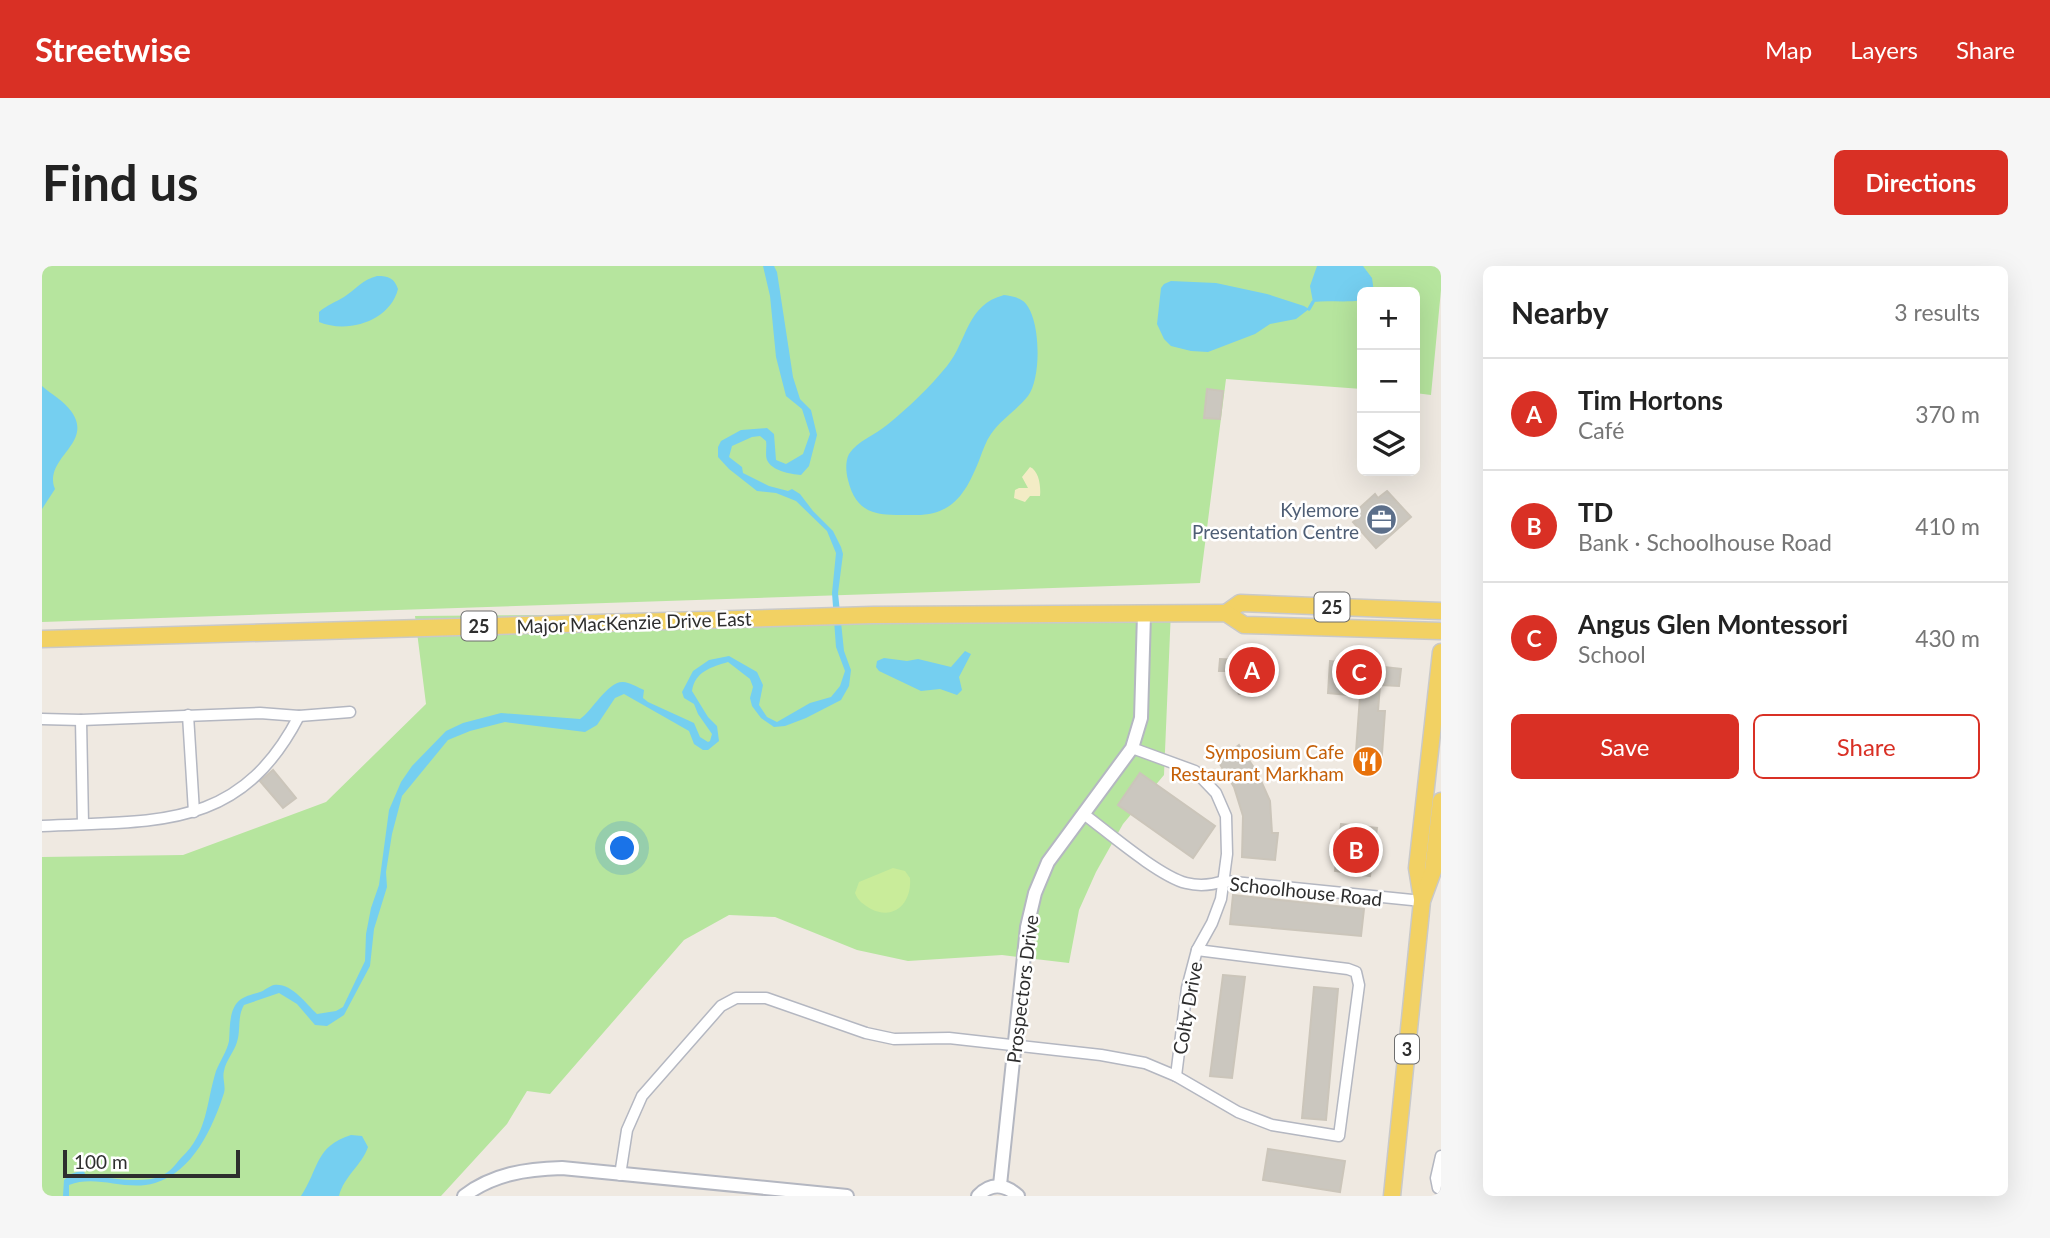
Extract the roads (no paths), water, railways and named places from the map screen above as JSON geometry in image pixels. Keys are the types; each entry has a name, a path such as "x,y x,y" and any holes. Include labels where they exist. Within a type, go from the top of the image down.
{"main road":[{"name":"Major MacKenzie Drive East","path":"1226,613 1240,603 1441,611"},
{"name":"Major MacKenzie Drive East","path":"42,639 873,615 1226,613 1244,625 1441,631"},
{"name":"3","path":"1392,1196 1422,901 1418,868 1441,652"},
{"name":"3","path":"1422,901 1433,871 1441,801"}],"street":[{"name":"Prospectors Drive","path":"1000,1185 1027,927 1035,893 1048,862 1132,748 1141,718 1144,614"},
{"path":"42,719 260,713 299,716 350,712"},
{"path":"188,715 194,812"},
{"path":"42,826 158,819 194,812 224,800 262,770 276,755 299,716"},
{"path":"81,720 83,824"},
{"name":"Colty Drive","path":"1132,748 1195,771 1216,793 1226,816 1224,881 1217,911 1197,950 1186,988 1176,1076"},
{"name":"Schoolhouse Road","path":"1085,815 1169,877 1187,884 1213,885 1224,881 1422,901"},
{"path":"620,1175 627,1130 642,1096 721,1006 736,998 766,998 866,1033 894,1039 949,1038 1101,1055 1145,1063 1176,1076 1238,1112 1264,1122 1339,1136 1359,985 1356,972 1321,965 1197,950"},
{"path":"1441,1156 1436,1178 1438,1188 1441,1189"},
{"path":"464,1196 514,1171 562,1168 847,1196"},
{"path":"978,1196 987,1188 1000,1185 1010,1188 1018,1196"}],"water":[{"path":"763,266 774,266 777,272 793,377 800,399 811,410 817,435 809,466 801,475 782,471 769,464 766,458 766,441 760,436 732,446 729,457 742,467 743,473 769,486 788,491 792,489 800,494 833,531 841,547 843,554 838,593 844,651 851,670 849,686 841,700 806,718 774,727 761,718 752,706 750,698 753,687 750,679 728,662 700,674 692,691 717,726 719,741 708,750 694,744 689,731 624,694 615,698 597,725 585,732 505,722 448,740 402,796 392,834 386,872 387,887 374,929 370,966 344,1015 327,1026 315,1025 297,1004 279,993 244,1005 237,1042 224,1071 224,1090 219,1106 207,1134 191,1159 168,1177 155,1183 133,1186 80,1182 69,1185 69,1196 63,1196 64,1180 83,1170 87,1177 144,1180 161,1176 174,1166 190,1148 201,1128 216,1071 228,1045 232,1012 241,999 281,985 298,995 317,1014 343,1007 365,961 366,934 379,885 389,810 401,782 412,766 446,731 463,723 501,713 580,719 606,691 623,682 644,690 643,698 648,702 694,723 700,737 708,742 712,734 694,704 684,698 682,692 693,671 709,660 729,656 757,672 763,685 759,705 767,717 777,722 810,703 831,697 840,686 845,671 836,647 832,593 836,553 827,531 796,501 776,493 757,491 718,457 721,441 741,430 767,428 774,434 776,460 786,464 803,454 810,434 802,409 786,396 776,357 770,296"},
{"path":"1317,266 1363,266 1372,278 1373,287 1357,287 1357,300 1313,302 1310,286"},
{"path":"377,276 390,278 398,289 393,300 377,317 355,325 319,322 319,312 363,282"},
{"path":"1171,281 1216,283 1267,294 1309,309 1296,319 1270,324 1255,334 1208,352 1191,351 1171,346 1164,339 1157,324 1161,288"},
{"path":"1004,295 1023,301 1033,319 1038,347 1036,376 1028,396 991,434 970,481 949,506 928,514 914,515 881,514 864,508 852,492 848,480 846,467 849,454 857,445 882,429 926,389 954,356 975,315 992,300"},
{"path":"42,386 71,411 77,423 77,433 56,468 53,478 55,489 42,509"},
{"path":"965,651 971,654 959,677 962,690 957,695 940,689 921,691 879,671 876,667 877,661 884,658 907,661 918,659 951,667"},
{"path":"351,1135 362,1136 368,1147 339,1196 301,1196 324,1152 331,1145"}],"waterway":[{"path":"1309,309 1313,302"}],"place":[{"name":"Kylemore Presentation Centre","path":"1382,520"},
{"name":"Tim Hortons","path":"1252,670"},
{"name":"Angus Glen Montessori","path":"1359,672"},
{"name":"Symposium Cafe Restaurant Markham","path":"1367,762"},
{"name":"TD","path":"1356,850"}]}
